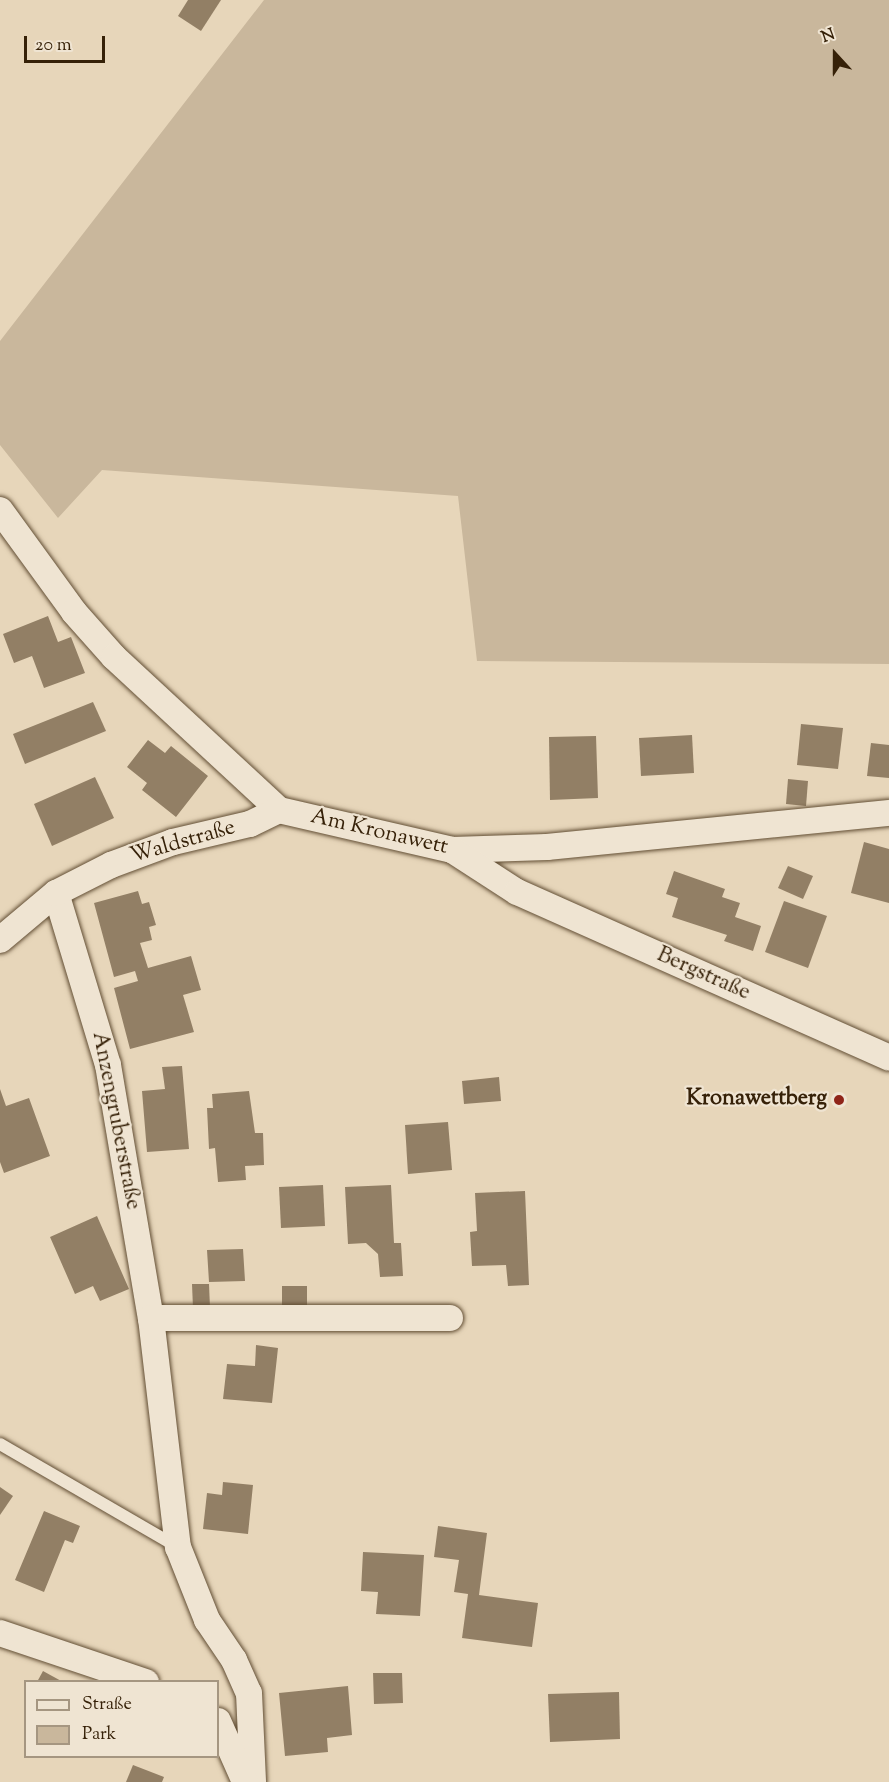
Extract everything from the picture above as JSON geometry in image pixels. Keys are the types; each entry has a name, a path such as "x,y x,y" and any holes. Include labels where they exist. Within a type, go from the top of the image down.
{"street":[{"name":"Am Kronawett","path":"0,510 74,612 114,657 279,810 452,850 547,847 889,813"},
{"name":"Waldstraße","path":"56,893 111,865 173,842 242,827 279,810"},
{"name":"Bergstraße","path":"452,850 517,892 889,1058"},
{"path":"0,940 56,893"},
{"name":"Anzengruberstraße","path":"56,893 108,1065 151,1318 178,1546 207,1620 234,1660 249,1693 253,1782"},
{"path":"151,1318 450,1318"},
{"path":"0,1633 140,1680"},
{"path":"219,1723 245,1782"}],"lane":[{"path":"0,1444 178,1546"}],"green space":[{"path":"264,0 889,0 889,664 477,661 458,496 102,470 58,518 0,445 0,341"}],"building":[{"path":"188,0 221,0 201,31 178,16"},
{"path":"48,616 58,642 71,637 85,673 44,688 32,656 14,663 3,634"},
{"path":"93,702 106,731 25,764 13,734"},
{"path":"801,724 843,728 838,769 797,765"},
{"path":"692,735 694,773 641,776 639,738"},
{"path":"596,736 598,798 550,800 549,737"},
{"path":"148,740 165,753 171,746 208,776 176,817 142,790 147,783 127,767"},
{"path":"871,743 889,745 889,778 867,776"},
{"path":"95,777 114,818 52,846 34,804"},
{"path":"788,779 808,781 806,806 786,804"},
{"path":"864,842 889,849 889,903 851,893"},
{"path":"788,866 813,876 803,899 778,888"},
{"path":"674,871 725,889 722,897 740,903 735,917 761,926 753,951 724,941 727,935 672,917 678,898 666,894"},
{"path":"138,891 142,904 149,902 156,925 149,927 152,940 140,943 148,968 191,956 201,990 183,995 194,1032 130,1049 114,988 138,981 135,971 114,977 94,903"},
{"path":"784,901 827,916 808,968 765,952"},
{"path":"182,1066 189,1149 147,1152 142,1091 165,1089 162,1067"},
{"path":"499,1077 501,1101 464,1104 462,1081"},
{"path":"0,1089 6,1106 29,1098 50,1156 4,1173 0,1162"},
{"path":"249,1091 255,1133 263,1133 264,1165 245,1166 246,1180 218,1182 215,1148 209,1149 207,1108 213,1108 212,1094"},
{"path":"448,1122 452,1170 408,1174 405,1125"},
{"path":"323,1185 325,1226 281,1228 279,1187"},
{"path":"391,1185 394,1243 401,1243 403,1276 380,1277 378,1254 366,1243 348,1244 345,1187"},
{"path":"525,1191 529,1285 508,1286 506,1265 472,1266 470,1232 477,1231 475,1193"},
{"path":"97,1216 129,1289 100,1301 93,1286 75,1294 50,1237"},
{"path":"243,1249 245,1281 209,1282 207,1250"},
{"path":"192,1284 209,1284 210,1308 193,1308"},
{"path":"282,1286 307,1286 307,1308 282,1308"},
{"path":"256,1345 278,1348 272,1403 223,1399 227,1364 255,1366"},
{"path":"223,1482 253,1485 248,1534 203,1529 207,1493 222,1495"},
{"path":"0,1487 13,1496 0,1515"},
{"path":"44,1511 80,1526 73,1543 65,1540 44,1592 15,1580"},
{"path":"438,1526 487,1533 479,1595 538,1603 532,1647 462,1638 468,1594 454,1592 459,1560 434,1557"},
{"path":"363,1552 424,1555 420,1616 376,1614 378,1592 361,1591"},
{"path":"43,1671 59,1680 38,1680"},
{"path":"373,1673 402,1673 403,1703 374,1704"},
{"path":"348,1686 352,1735 327,1738 328,1752 285,1756 279,1693"},
{"path":"619,1692 620,1739 550,1742 548,1694"},
{"path":"133,1765 164,1777 162,1782 126,1782"}],"place":[{"name":"Kronawettberg","path":"839,1100"}]}
